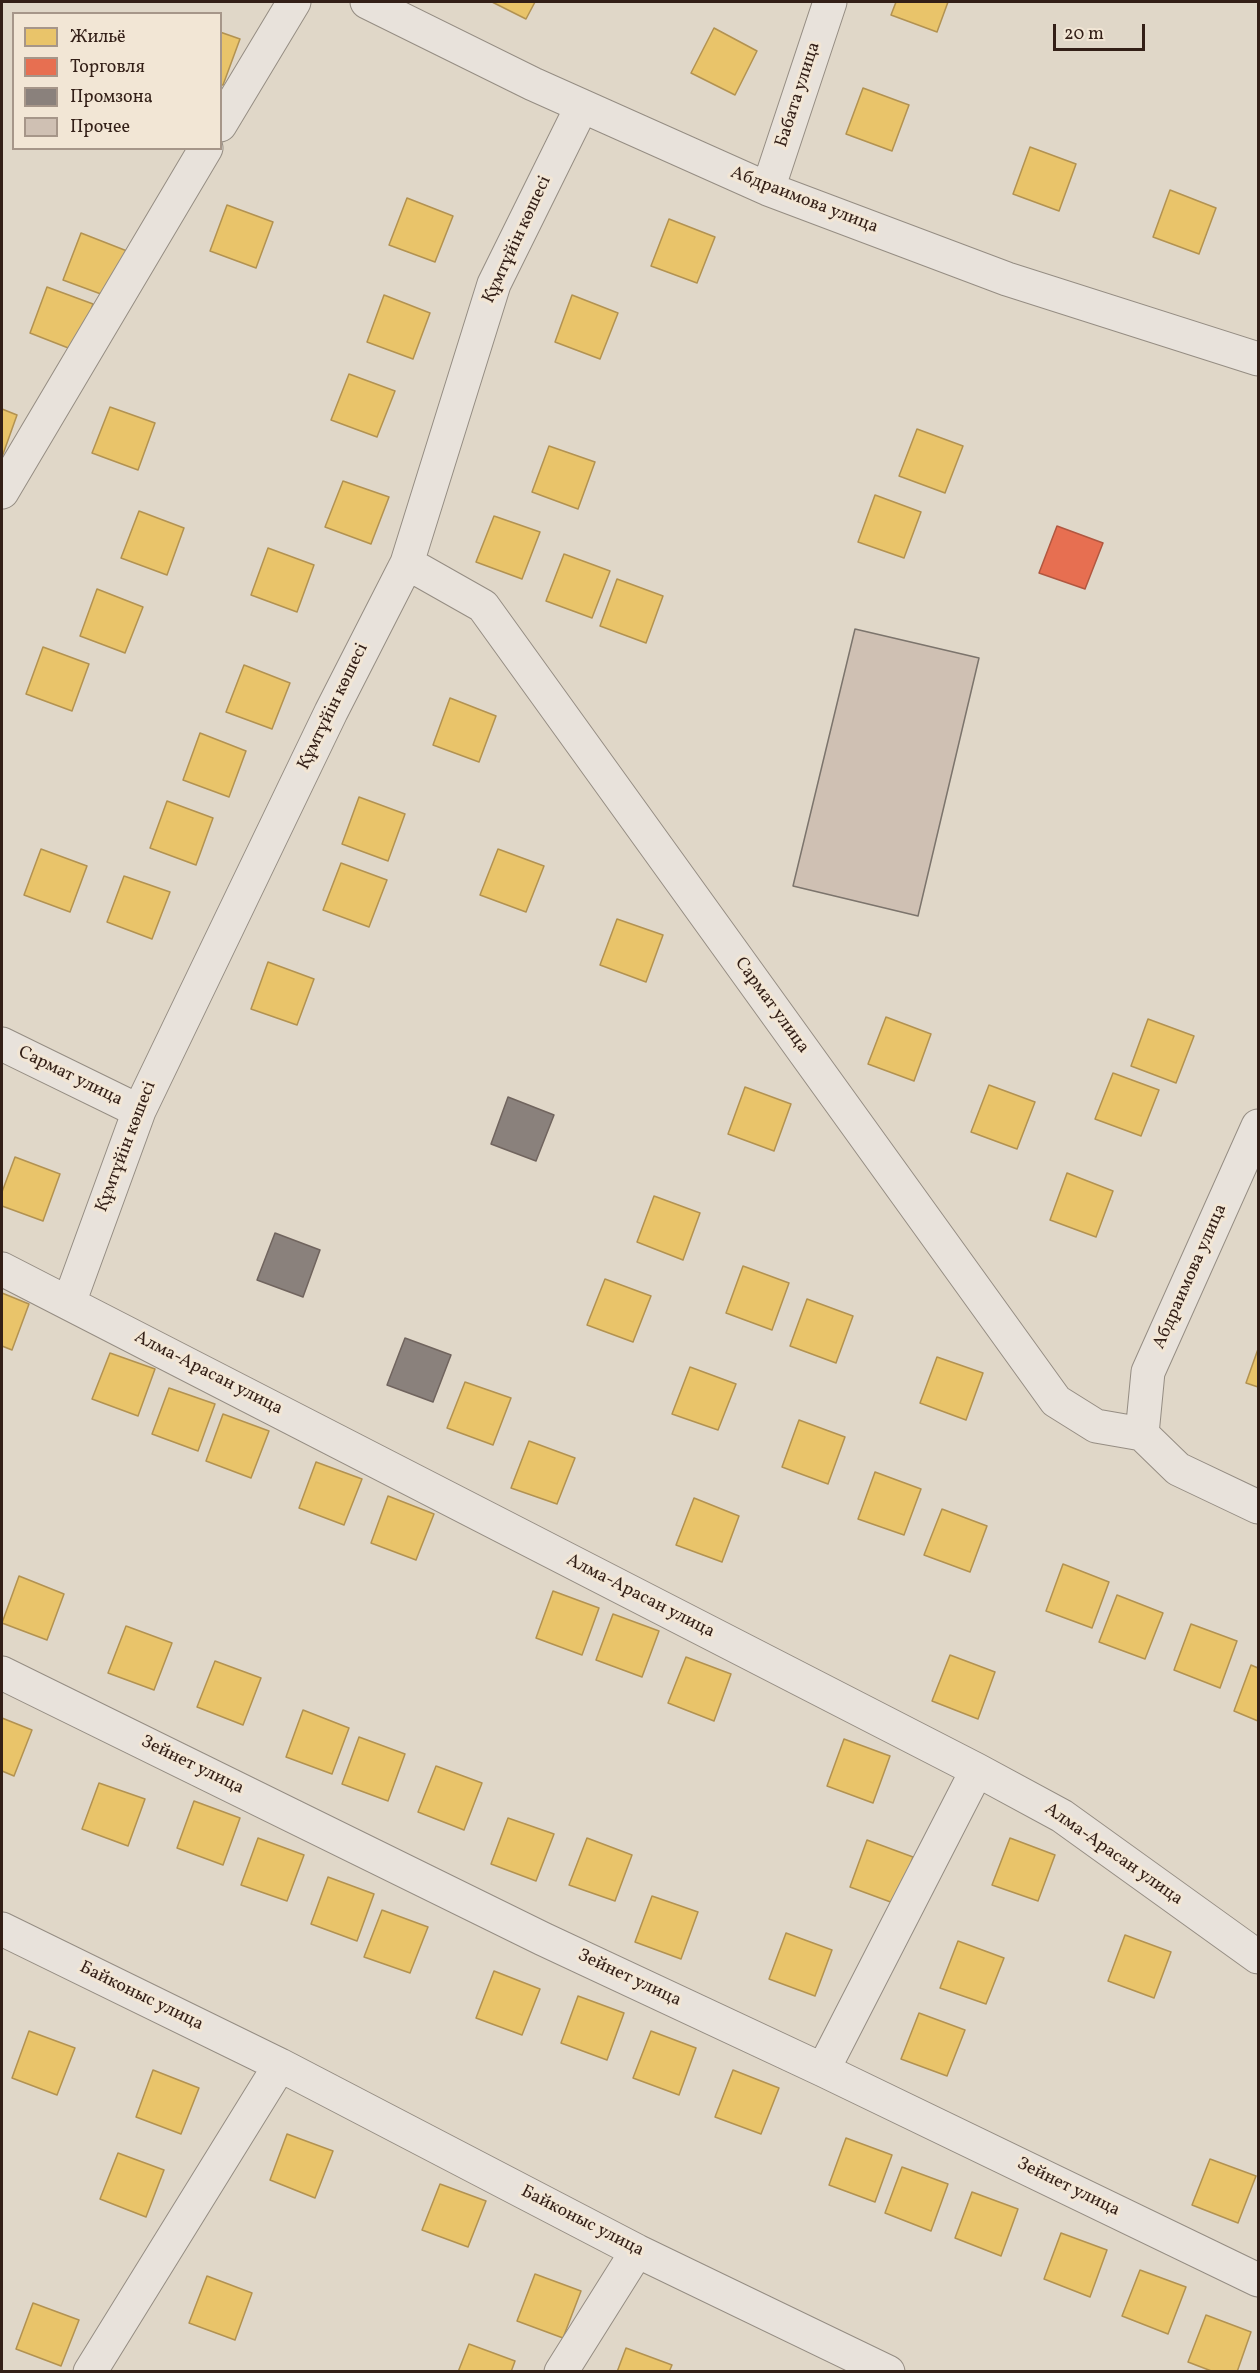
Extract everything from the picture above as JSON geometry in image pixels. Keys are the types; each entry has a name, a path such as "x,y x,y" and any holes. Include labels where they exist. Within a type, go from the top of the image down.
{"street":[{"path":"222,122 294,2"},
{"name":"Абдраимова улица","path":"367,2 533,84 768,189 1007,279 1258,359"},
{"name":"Бабата улица","path":"768,189 830,2"},
{"name":"Құмтұйiн көшесі","path":"69,1303 139,1110 331,712 407,563 494,284 582,106"},
{"path":"2,492 205,150"},
{"name":"Сармат улица","path":"407,563 483,606 1056,1401 1096,1426 1142,1434"},
{"name":"Сармат улица","path":"2,1044 139,1110"},
{"name":"Абдраимова улица","path":"1142,1434 1148,1372 1258,1126"},
{"name":"Алма-Арасан улица","path":"2,1269 977,1770 1062,1816 1258,1957"},
{"path":"1142,1434 1178,1469 1258,1507"},
{"name":"Зейнет улица","path":"2,1673 543,1939 823,2070 1258,2280"},
{"path":"823,2070 977,1770"},
{"name":"Байконыс улица","path":"2,1929 280,2065 637,2251 888,2372"},
{"path":"90,2372 280,2065"},
{"path":"561,2372 637,2251"}],"building: Жильё":[{"path":"492,2 535,2 526,19"},
{"path":"896,2 948,2 937,32 891,15"},
{"path":"714,28 757,51 735,95 691,73"},
{"path":"222,33 240,39 222,85"},
{"path":"863,88 909,105 892,151 846,134"},
{"path":"1030,147 1076,164 1059,211 1013,194"},
{"path":"1170,190 1216,208 1199,254 1153,237"},
{"path":"407,198 453,216 435,262 389,245"},
{"path":"227,205 273,222 256,268 210,251"},
{"path":"669,219 715,237 697,283 651,266"},
{"path":"81,233 127,251 109,297 63,280"},
{"path":"47,287 93,304 76,351 30,333"},
{"path":"384,295 430,313 413,359 367,342"},
{"path":"572,295 618,313 600,359 555,342"},
{"path":"349,374 395,391 377,437 331,420"},
{"path":"110,407 155,423 138,470 92,453"},
{"path":"2,409 17,415 2,457"},
{"path":"917,429 963,446 945,493 899,476"},
{"path":"549,446 595,462 578,509 532,492"},
{"path":"343,481 389,497 371,544 325,527"},
{"path":"875,495 921,512 904,558 858,542"},
{"path":"139,511 184,528 167,575 121,558"},
{"path":"494,516 540,532 522,579 476,562"},
{"path":"268,548 314,565 297,612 251,595"},
{"path":"564,554 610,571 592,618 546,601"},
{"path":"617,579 663,596 646,643 600,626"},
{"path":"97,589 143,607 125,653 80,636"},
{"path":"43,647 89,664 72,711 26,694"},
{"path":"244,665 290,683 272,729 226,712"},
{"path":"450,698 496,716 479,762 433,745"},
{"path":"200,733 246,751 229,797 183,780"},
{"path":"359,797 405,814 388,861 342,844"},
{"path":"167,801 213,818 196,865 150,848"},
{"path":"41,849 87,866 70,912 24,895"},
{"path":"498,849 544,866 526,912 480,895"},
{"path":"341,863 387,880 369,927 323,910"},
{"path":"124,876 170,892 152,939 107,922"},
{"path":"617,919 663,935 646,982 600,965"},
{"path":"268,962 314,979 297,1025 251,1009"},
{"path":"886,1017 931,1034 914,1081 868,1064"},
{"path":"1148,1019 1194,1036 1176,1083 1131,1066"},
{"path":"1113,1073 1159,1090 1141,1136 1095,1119"},
{"path":"989,1085 1035,1102 1017,1149 971,1132"},
{"path":"745,1087 791,1104 774,1151 728,1134"},
{"path":"15,1157 60,1174 43,1221 2,1206 2,1192"},
{"path":"1067,1173 1113,1191 1096,1237 1050,1220"},
{"path":"654,1196 700,1213 683,1260 637,1242"},
{"path":"743,1266 789,1283 772,1330 726,1313"},
{"path":"605,1279 651,1296 633,1342 587,1325"},
{"path":"2,1293 29,1304 12,1350 2,1346"},
{"path":"807,1299 853,1316 836,1363 790,1346"},
{"path":"1258,1349 1258,1387 1246,1383"},
{"path":"110,1353 155,1369 138,1416 92,1399"},
{"path":"937,1357 983,1373 966,1420 920,1403"},
{"path":"690,1367 736,1384 718,1430 672,1414"},
{"path":"465,1382 511,1398 493,1445 447,1428"},
{"path":"169,1388 215,1404 198,1451 152,1434"},
{"path":"223,1414 269,1431 251,1478 206,1461"},
{"path":"799,1420 845,1437 828,1484 782,1467"},
{"path":"529,1441 575,1458 557,1504 511,1488"},
{"path":"316,1462 362,1479 344,1525 299,1508"},
{"path":"875,1472 921,1489 904,1535 858,1519"},
{"path":"388,1496 434,1514 416,1560 371,1543"},
{"path":"694,1498 739,1516 722,1562 676,1545"},
{"path":"942,1509 987,1526 970,1572 924,1555"},
{"path":"1063,1564 1109,1582 1092,1628 1046,1611"},
{"path":"19,1576 64,1594 47,1640 2,1623"},
{"path":"553,1591 599,1608 582,1655 536,1638"},
{"path":"1117,1595 1163,1613 1145,1659 1099,1642"},
{"path":"613,1614 659,1631 642,1677 596,1660"},
{"path":"1191,1624 1237,1641 1220,1688 1174,1670"},
{"path":"126,1626 172,1643 154,1690 108,1673"},
{"path":"950,1655 995,1672 978,1719 932,1701"},
{"path":"686,1657 731,1674 714,1721 668,1703"},
{"path":"215,1661 261,1678 243,1725 197,1707"},
{"path":"1251,1665 1258,1668 1258,1721 1234,1711"},
{"path":"303,1710 349,1728 332,1774 286,1757"},
{"path":"2,1718 32,1730 14,1776 2,1771"},
{"path":"359,1737 405,1754 388,1801 342,1784"},
{"path":"844,1739 890,1756 873,1803 827,1786"},
{"path":"436,1766 482,1783 464,1830 418,1812"},
{"path":"99,1783 145,1799 128,1846 82,1829"},
{"path":"194,1801 240,1818 223,1865 177,1848"},
{"path":"508,1818 554,1834 536,1881 491,1864"},
{"path":"258,1838 304,1855 287,1901 241,1885"},
{"path":"587,1838 632,1855 615,1901 569,1885"},
{"path":"1010,1838 1055,1855 1038,1901 992,1885"},
{"path":"867,1840 913,1857 896,1904 850,1887"},
{"path":"328,1877 374,1894 357,1941 311,1924"},
{"path":"652,1896 698,1912 681,1959 635,1942"},
{"path":"382,1910 428,1927 410,1973 364,1957"},
{"path":"786,1933 832,1950 815,1996 769,1979"},
{"path":"1125,1935 1171,1952 1154,1998 1108,1981"},
{"path":"958,1941 1004,1958 986,2004 940,1988"},
{"path":"494,1971 540,1989 522,2035 476,2018"},
{"path":"578,1996 624,2013 607,2060 561,2043"},
{"path":"919,2013 965,2030 947,2076 901,2059"},
{"path":"29,2031 75,2048 57,2095 12,2078"},
{"path":"651,2031 696,2048 679,2095 633,2078"},
{"path":"153,2070 199,2088 181,2134 136,2117"},
{"path":"733,2070 779,2088 761,2134 715,2117"},
{"path":"287,2134 333,2151 315,2198 270,2180"},
{"path":"846,2138 892,2155 875,2202 829,2185"},
{"path":"118,2153 164,2170 146,2217 100,2199"},
{"path":"1210,2159 1256,2176 1238,2223 1192,2205"},
{"path":"902,2167 948,2184 931,2231 885,2213"},
{"path":"440,2184 486,2201 468,2247 422,2230"},
{"path":"972,2192 1018,2209 1001,2256 955,2238"},
{"path":"1061,2233 1107,2250 1090,2297 1044,2279"},
{"path":"1140,2270 1186,2287 1168,2334 1122,2316"},
{"path":"535,2274 581,2291 563,2338 517,2321"},
{"path":"207,2276 252,2293 235,2340 189,2323"},
{"path":"33,2303 79,2320 61,2366 16,2349"},
{"path":"1206,2315 1251,2332 1237,2372 1214,2372 1188,2362"},
{"path":"469,2344 515,2361 511,2372 458,2372"},
{"path":"626,2348 672,2365 669,2372 617,2372"}],"building: Торговля":[{"path":"1057,526 1103,543 1085,589 1039,573"}],"building: Промзона":[{"path":"508,1097 554,1115 536,1161 491,1144"},
{"path":"275,1233 320,1250 303,1297 257,1280"},
{"path":"405,1338 451,1355 433,1402 387,1385"}],"building: Прочее":[{"path":"855,629 979,658 918,916 793,886"}]}
